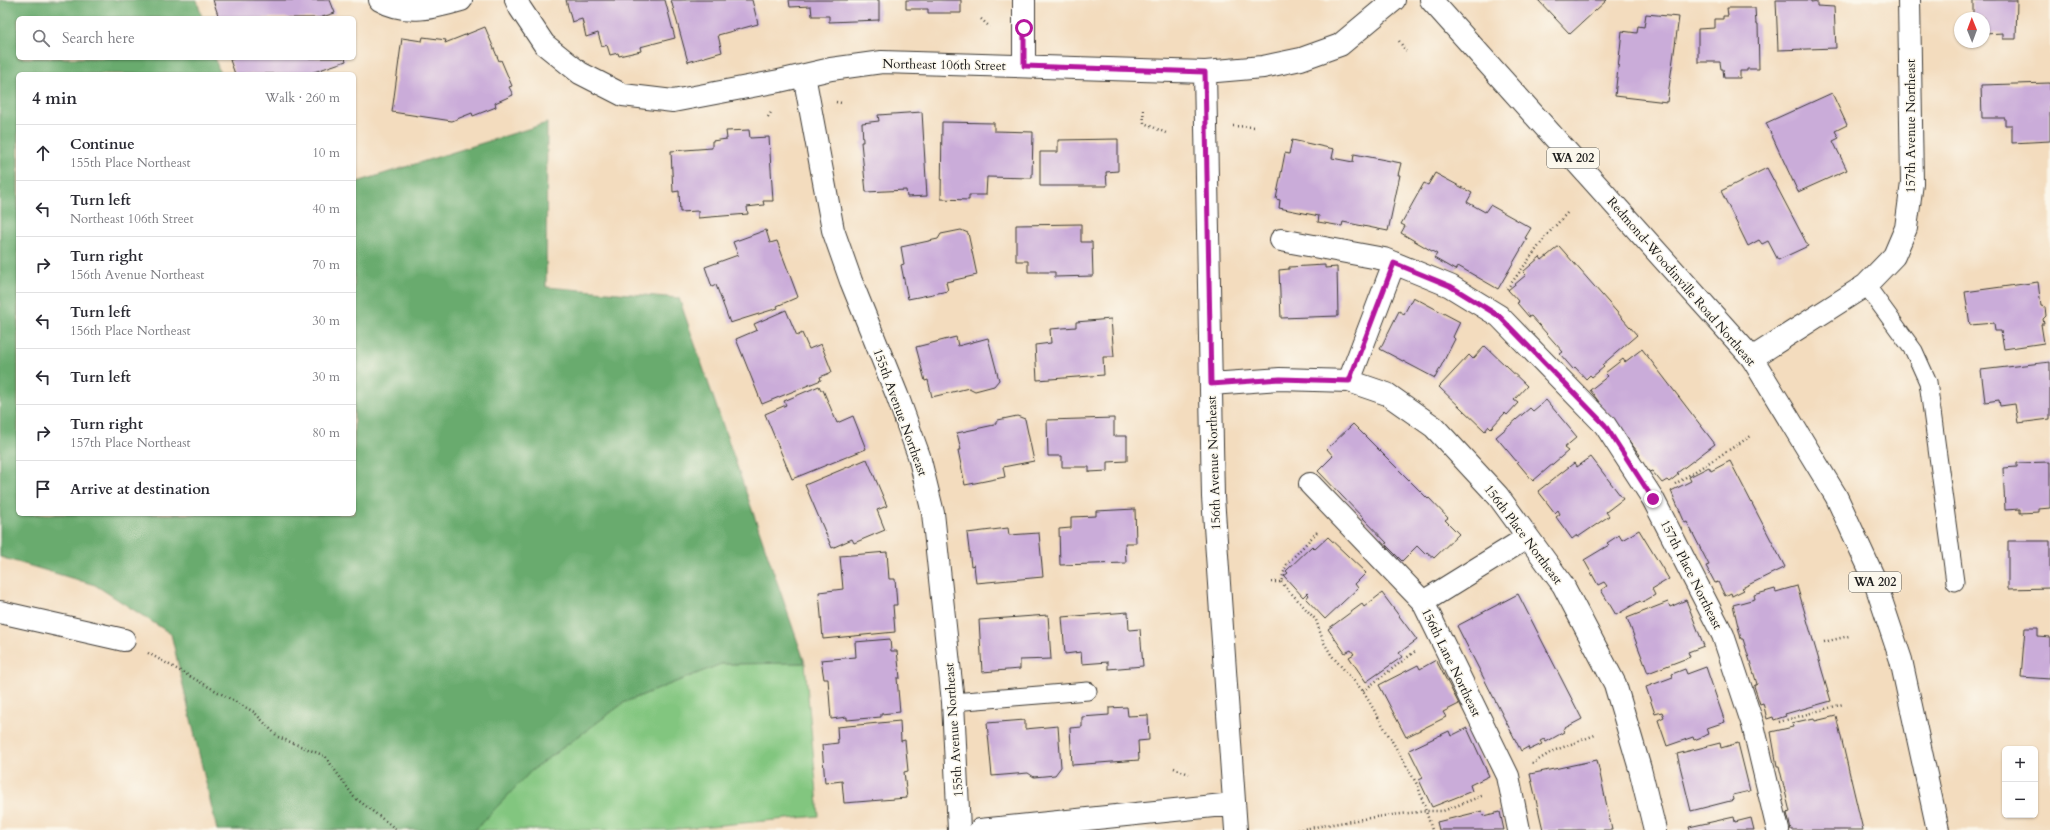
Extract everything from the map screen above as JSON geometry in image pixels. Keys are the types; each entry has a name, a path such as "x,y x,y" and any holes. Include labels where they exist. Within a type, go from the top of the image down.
{"street":[{"path":"380,0 388,4 411,10 435,8 461,0"},
{"name":"Northeast 106th Street","path":"516,0 544,44 580,73 623,95 673,101 830,69 882,62 1205,72 1263,67 1302,59 1340,45 1394,0"},
{"path":"1024,0 1024,66"},
{"name":"Redmond-Woodinville Road Northeast","path":"1431,0 1752,358 1836,496 1873,576 1901,660 1938,830"},
{"name":"157th Avenue Northeast","path":"1866,286 1894,256 1906,228 1912,183 1909,0"},
{"name":"156th Avenue Northeast","path":"1205,72 1213,497 1233,804 1236,830"},
{"name":"155th Avenue Northeast","path":"804,75 833,230 851,281 898,395 919,456 933,509 953,702 959,830"},
{"name":"157th Place Northeast","path":"1281,240 1384,259 1450,286 1499,316 1605,425 1653,499 1723,635 1753,725 1778,830"},
{"path":"1349,381 1394,263"},
{"path":"1752,358 1866,286"},
{"name":"156th Place Northeast","path":"1211,384 1280,379 1349,381 1387,394 1434,427 1498,496 1563,585 1615,684 1656,830"},
{"name":"156th Lane Northeast","path":"1310,484 1423,602 1508,776 1519,830"},
{"path":"1423,602 1528,537"},
{"path":"0,612 124,640"},
{"path":"980,830 1233,804"}],"lane":[{"path":"1866,286 1914,351 1928,382 1955,582"},
{"path":"953,702 1088,690"}],"path":[{"path":"981,19 990,27"},
{"path":"1399,40 1406,51"},
{"path":"1143,110 1144,123 1168,134"},
{"path":"768,117 772,111"},
{"path":"1232,126 1256,126"},
{"path":"1502,295 1547,235 1568,212"},
{"path":"1670,488 1750,436"},
{"path":"1280,582 1286,565 1320,529"},
{"path":"1271,582 1280,582 1316,620 1323,641 1332,656 1363,691 1418,786 1432,830"},
{"path":"1824,642 1849,636"},
{"path":"124,640 254,712 278,737 325,756 354,797 397,830"},
{"path":"1363,691 1421,647"},
{"path":"1772,724 1843,704"},
{"path":"1530,765 1553,751 1595,735"},
{"path":"1174,768 1189,774"},
{"path":"1297,830 1427,811 1443,811 1491,793"}],"green space":[{"path":"0,0 197,0 201,16 16,16 16,60 216,60 219,72 16,72 16,516 356,516 356,182 547,123 546,287 679,298 805,663 721,664 625,702 531,771 475,830 217,830 171,634 95,585 0,557"},
{"path":"805,663 819,816 667,830 475,830 531,771 625,702 721,664"}],"building":[{"path":"213,0 330,0 335,13 325,16 218,16"},
{"path":"566,0 665,0 675,38 640,47 641,51 619,56 618,53 610,55 607,45 602,47 598,33 586,37 582,19 572,22"},
{"path":"671,0 752,0 758,24 718,35 722,52 688,62"},
{"path":"789,0 879,0 879,20 829,22 829,16 812,16 811,6 790,7"},
{"path":"906,0 961,0 961,13 928,13 928,9 906,9"},
{"path":"1538,0 1607,0 1570,34"},
{"path":"1776,0 1811,0 1811,2 1817,1 1817,6 1834,7 1836,48 1778,50"},
{"path":"1973,0 2017,0 2016,39 2003,39 2003,33 1990,34 1990,12 1973,12"},
{"path":"1727,8 1755,8 1756,24 1758,24 1759,69 1747,69 1747,71 1740,71 1740,78 1724,78 1723,69 1721,69 1720,62 1698,62 1698,29 1715,28 1715,19 1723,19 1723,16 1728,16"},
{"path":"1646,14 1679,17 1667,102 1615,96 1622,31 1637,33 1638,26 1644,27"},
{"path":"485,27 499,61 501,60 512,86 509,87 513,95 495,103 496,107 473,116 472,113 452,121 392,112 402,38 422,41 423,37 446,40 445,43"},
{"path":"230,60 346,61 314,72 234,72"},
{"path":"2050,83 2050,141 2012,143 2012,125 2005,125 2005,118 1982,118 1981,85"},
{"path":"1832,93 1847,125 1835,131 1839,138 1833,141 1847,170 1798,192 1766,123"},
{"path":"922,112 927,196 907,197 906,190 866,192 861,142 863,142 862,123 879,121 878,115"},
{"path":"942,122 994,123 994,131 1033,132 1032,178 987,177 986,195 969,195 969,200 941,199"},
{"path":"749,130 750,138 769,137 773,201 763,201 764,205 747,207 748,214 698,218 698,211 680,212 679,191 673,192 671,151 712,148 712,141 727,139 726,131"},
{"path":"1118,139 1118,171 1106,172 1107,186 1040,186 1040,152 1058,152 1058,140"},
{"path":"1292,140 1334,149 1332,158 1353,162 1354,154 1401,163 1398,175 1400,175 1388,231 1343,222 1342,226 1318,222 1319,216 1279,208 1280,200 1276,199 1285,153 1289,154"},
{"path":"1767,168 1808,246 1778,260 1768,241 1762,244 1759,240 1748,246 1721,191"},
{"path":"1435,173 1472,193 1467,202 1485,212 1490,205 1531,228 1525,238 1527,239 1498,289 1458,266 1455,270 1434,258 1437,254 1401,233 1405,226 1401,224 1424,183 1428,185"},
{"path":"1081,224 1081,242 1092,242 1093,276 1055,277 1055,272 1028,272 1028,261 1016,261 1016,225"},
{"path":"766,230 770,243 777,241 798,297 777,306 778,308 730,323 716,285 712,287 705,267 738,255 733,242"},
{"path":"961,230 968,233 977,275 946,282 948,291 908,299 901,265 904,264 901,247 938,239 941,234"},
{"path":"1559,246 1637,335 1602,365 1604,367 1592,377 1590,375 1586,379 1575,367 1573,369 1560,354 1563,352 1531,316 1529,317 1517,303 1519,302 1508,290 1526,275 1523,272 1540,257 1542,260"},
{"path":"1325,265 1325,268 1337,267 1338,316 1281,318 1279,270 1289,269 1289,267"},
{"path":"2038,282 2041,306 2045,307 2046,316 2043,319 2044,324 2041,324 2044,343 2004,349 2001,331 1995,331 1994,323 1970,325 1965,292"},
{"path":"1413,297 1460,322 1453,337 1455,339 1435,378 1380,349 1399,311 1404,314"},
{"path":"786,310 797,336 802,333 809,349 821,344 832,372 820,377 821,380 762,404 736,339 757,330 754,324"},
{"path":"1111,319 1114,357 1103,357 1104,375 1037,380 1035,345 1051,343 1050,329 1076,327 1076,322"},
{"path":"956,337 958,346 988,338 999,380 994,386 975,391 969,388 932,397 928,380 925,381 916,347"},
{"path":"1485,346 1527,386 1514,400 1518,403 1507,415 1505,413 1491,428 1489,426 1485,431 1439,387 1469,355 1473,359"},
{"path":"1642,349 1715,444 1677,473 1679,474 1669,482 1667,480 1662,483 1652,471 1649,472 1638,457 1640,455 1611,417 1598,404 1599,402 1590,390 1608,376 1605,373 1623,359 1625,362"},
{"path":"2050,362 2050,419 2018,423 2015,404 2000,406 1999,400 1985,402 1981,370"},
{"path":"819,386 821,390 823,390 837,423 853,416 866,449 792,479 765,414 786,405 784,401"},
{"path":"1546,400 1577,437 1564,448 1568,451 1533,481 1496,437 1530,408 1533,411"},
{"path":"1017,416 1025,419 1034,461 1003,467 1005,477 965,485 958,450 961,450 957,433 994,425 998,420"},
{"path":"1114,418 1114,436 1127,436 1127,461 1108,462 1108,471 1089,472 1089,467 1062,467 1062,456 1048,456 1047,420"},
{"path":"1353,424 1428,499 1429,498 1448,518 1445,520 1459,534 1434,558 1427,552 1425,554 1417,546 1402,561 1385,544 1387,543 1318,471 1333,456 1327,449"},
{"path":"1591,457 1623,499 1606,512 1609,516 1578,537 1577,535 1572,539 1556,517 1560,514 1558,510 1555,513 1538,491 1574,463 1577,467"},
{"path":"867,459 887,506 877,510 885,530 854,543 852,539 832,548 805,485"},
{"path":"1730,461 1785,567 1742,588 1744,590 1732,596 1731,593 1725,596 1718,582 1715,583 1706,566 1709,565 1687,522 1685,523 1671,491 1691,481 1689,477 1709,467 1711,471"},
{"path":"2050,462 2050,508 2039,509 2039,512 2020,513 2020,509 2005,510 2003,468 2017,467 2017,463"},
{"path":"1135,509 1136,543 1125,543 1126,563 1060,565 1059,529 1071,528 1071,517 1096,516 1096,511"},
{"path":"1008,528 1009,535 1039,533 1043,577 976,583 974,565 971,566 967,533"},
{"path":"1639,530 1669,579 1652,589 1655,595 1641,603 1640,601 1616,615 1601,590 1607,586 1604,582 1598,585 1584,560 1609,545 1607,543 1619,535 1622,540"},
{"path":"1328,537 1366,573 1355,584 1358,588 1325,619 1306,599 1309,595 1307,593 1303,597 1284,576 1288,573 1286,571 1312,546 1315,549"},
{"path":"2008,541 2050,541 2050,588 2008,589"},
{"path":"887,552 889,579 895,579 897,605 893,605 895,632 823,639 819,592 843,589 840,556"},
{"path":"1797,586 1831,701 1785,714 1786,716 1774,720 1773,717 1767,719 1763,703 1760,704 1754,686 1757,684 1743,639 1741,639 1733,605 1755,599 1754,595 1775,589 1776,592"},
{"path":"1382,593 1417,640 1399,653 1402,657 1366,682 1349,657 1354,654 1351,650 1345,653 1328,629 1362,604 1364,607"},
{"path":"1518,594 1582,719 1563,729 1564,732 1546,742 1544,739 1540,741 1542,744 1529,750 1528,747 1521,751 1457,626"},
{"path":"1686,600 1704,646 1688,652 1690,657 1648,673 1627,618 1668,602 1670,607"},
{"path":"1128,612 1129,630 1140,629 1143,666 1108,669 1108,662 1082,664 1081,652 1065,654 1062,617"},
{"path":"1048,615 1051,659 1020,660 1020,669 982,672 979,620"},
{"path":"2025,628 2038,628 2038,636 2050,637 2050,679 2021,677"},
{"path":"890,639 891,651 897,651 900,678 897,678 900,712 881,714 881,717 847,720 847,717 831,719 828,679 824,679 821,660 856,657 855,642"},
{"path":"1436,660 1459,704 1443,712 1446,717 1406,737 1379,685 1418,665 1420,669"},
{"path":"1706,667 1725,722 1707,728 1709,734 1694,740 1693,737 1667,746 1658,720 1664,717 1662,712 1655,714 1646,687 1673,677 1672,674 1685,669 1687,674"},
{"path":"1127,707 1128,716 1148,715 1149,740 1138,741 1139,760 1072,765 1070,728 1082,727 1082,717 1109,715 1109,708"},
{"path":"1836,716 1863,830 1791,830 1787,813 1790,812 1779,766 1777,766 1771,732 1793,727 1792,723 1814,718 1815,721"},
{"path":"1025,720 1025,729 1058,726 1061,767 1055,775 1034,777 1028,773 992,776 987,723"},
{"path":"900,721 901,741 905,740 908,771 904,772 907,798 844,803 842,781 825,783 822,745 838,743 837,727"},
{"path":"1467,728 1489,776 1470,785 1472,791 1432,807 1419,780 1423,778 1409,750 1449,731 1451,736"},
{"path":"1720,743 1721,748 1738,743 1750,791 1733,795 1734,800 1691,811 1677,754"},
{"path":"1597,760 1612,830 1543,830 1530,774"},
{"path":"1482,811 1483,816 1500,812 1504,830 1439,830 1437,822"},
{"path":"1734,817 1735,822 1751,818 1754,830 1690,830 1689,827"}],"route":[{"path":"1024,28 1024,66 1205,72 1211,384 1280,379 1349,381 1394,263 1450,286 1499,316 1605,425 1653,499"}]}
